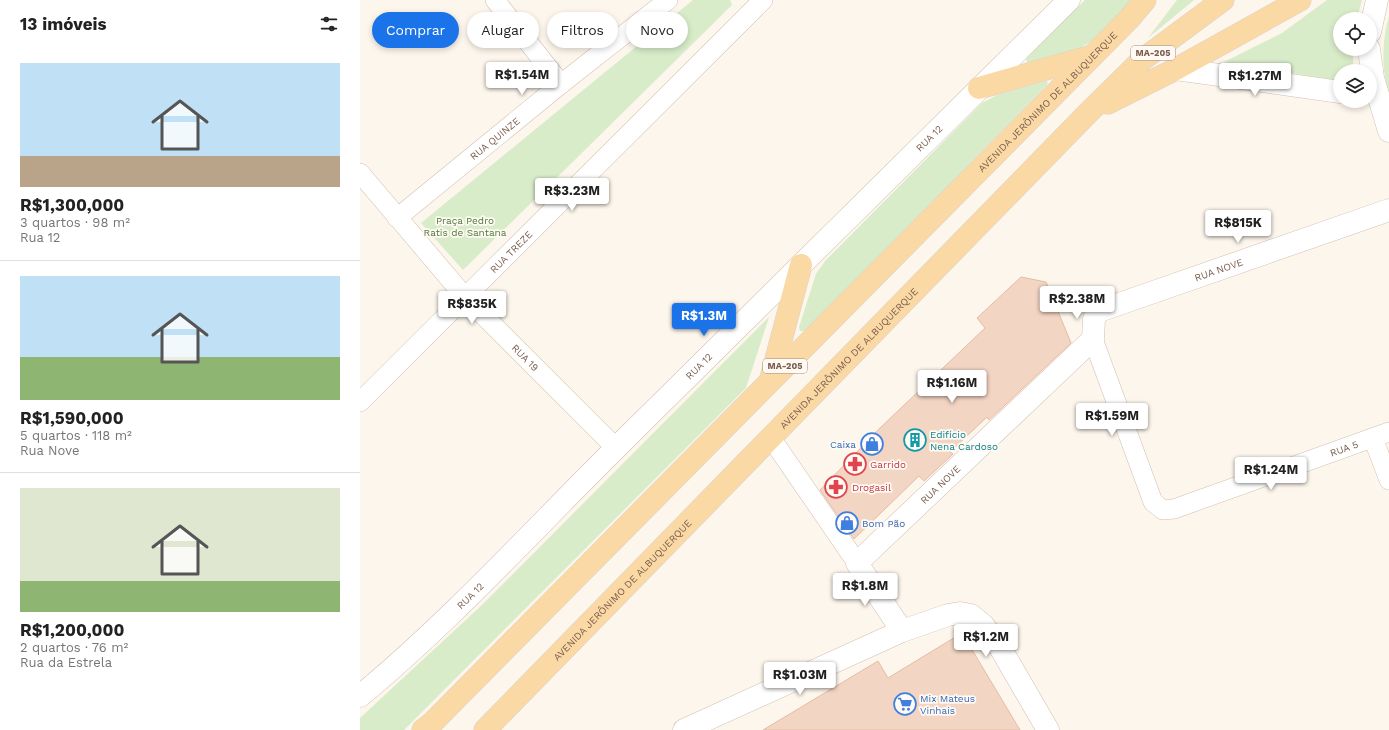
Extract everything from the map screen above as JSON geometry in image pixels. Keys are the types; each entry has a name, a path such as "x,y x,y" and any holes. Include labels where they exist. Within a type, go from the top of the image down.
{"main road":[{"name":"AVENIDA JERÔNIMO DE ALBUQUERQUE","path":"423,730 1146,0"},
{"name":"AVENIDA JERÔNIMO DE ALBUQUERQUE","path":"486,729 1089,112 1142,60 1223,0"},
{"path":"1089,112 1176,69 1300,0"},
{"path":"979,88 1093,55"},
{"path":"771,380 801,265"}],"street":[{"path":"495,0 561,84"},
{"name":"RUA QUINZE","path":"397,218 561,84 668,0"},
{"name":"RUA TREZE","path":"360,402 763,0"},
{"name":"RUA 12","path":"362,692 391,670 495,571 616,448 1069,0"},
{"path":"1374,12 1377,0"},
{"path":"1176,69 1333,91"},
{"path":"1377,103 1389,131"},
{"name":"RUA 19","path":"360,173 466,297 616,448"},
{"name":"RUA NOVE","path":"1162,510 1153,502 1092,339 1094,319 1099,311 1389,210"},
{"name":"RUA NOVE","path":"857,563 1092,339"},
{"path":"1381,435 1389,480"},
{"name":"RUA 5","path":"1162,510 1174,509 1381,435"},
{"path":"771,438 857,563 902,632"},
{"path":"684,730 902,632 948,615 960,613 971,615 983,624 998,644 1048,730"}],"green space":[{"name":"Praça Pedro Ratis de Santana","path":"693,0 730,0 732,5 463,270 421,223 634,48 688,48 688,12 678,12"},
{"path":"1085,0 1135,0 1106,31 1088,44 1072,52 1029,66 1026,60 1028,56"},
{"path":"1177,0 1194,0 1148,38"},
{"path":"1327,0 1362,0 1359,12 1333,12 1333,56 1353,56 1353,64 1333,64 1333,80 1224,62 1282,33"},
{"path":"1389,17 1389,93 1386,84 1383,55"},
{"path":"1046,81 1048,82 1047,85 805,331 800,331 799,327 816,274 825,261 982,103 997,95"},
{"path":"769,317 746,388 404,730 360,730 360,718 482,605"}],"building":[{"path":"1021,277 1046,282 1071,343 989,420 987,417 950,452 953,454 924,481 919,476 854,539 820,490 880,428 985,328 977,318"},
{"name":"Mix Mateus Vinhais","path":"962,633 1020,730 763,730 878,661 888,678"}],"place":[{"name":"Edifício Nena Cardoso","path":"915,440"},
{"name":"Caixa","path":"872,444"},
{"name":"Garrido","path":"855,464"},
{"name":"Drogasil","path":"836,487"},
{"name":"Bom Pão","path":"847,523"},
{"name":"Mix Mateus Vinhais","path":"905,704"}]}
